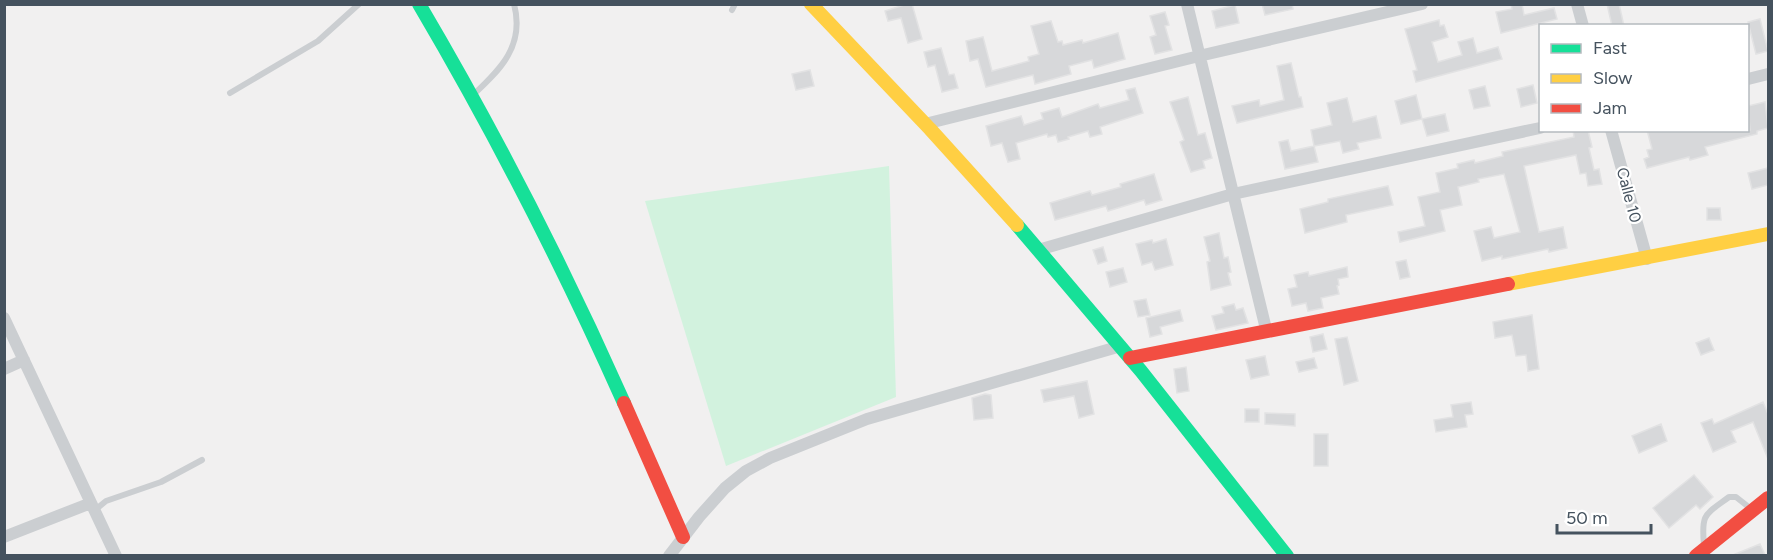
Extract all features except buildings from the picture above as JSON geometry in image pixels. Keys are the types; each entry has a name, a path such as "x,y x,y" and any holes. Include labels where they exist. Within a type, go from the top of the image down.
{"street":[{"path":"418,4 473,96 588,322 683,537"},
{"path":"1187,4 1266,329"},
{"path":"925,124 1422,4"},
{"path":"1577,4 1582,24"},
{"path":"815,5 1038,250 1130,358 1287,555"},
{"path":"1749,80 1768,74"},
{"path":"1038,250 1233,194 1539,128"},
{"name":"Calle 10","path":"1612,132 1647,259"},
{"path":"1130,358 1266,329 1647,259 1768,234"},
{"path":"4,318 116,555"},
{"path":"669,555 725,488 746,471 770,458 867,419 1120,346"},
{"path":"4,369 24,360"},
{"path":"1700,552 1768,498"},
{"path":"4,537 93,507"}],"lane":[{"path":"230,93 318,41 359,4"},
{"path":"473,96 501,66 516,41 517,16 514,4"},
{"path":"93,507 161,482 202,460"},
{"path":"1700,552 1702,522 1706,514 1729,497 1736,497 1753,510"}],"green space":[{"path":"889,166 896,397 726,466 645,201"}],"traffic: fast":[{"path":"419,4 475,102 527,201 624,403"},
{"path":"1017,225 1141,371 1287,556"}],"traffic: slow":[{"path":"811,4 930,129 1017,225"},
{"path":"1508,284 1768,234"}],"traffic: jam":[{"path":"1130,358 1508,284"},
{"path":"624,403 683,537"},
{"path":"1696,556 1768,498"}]}
